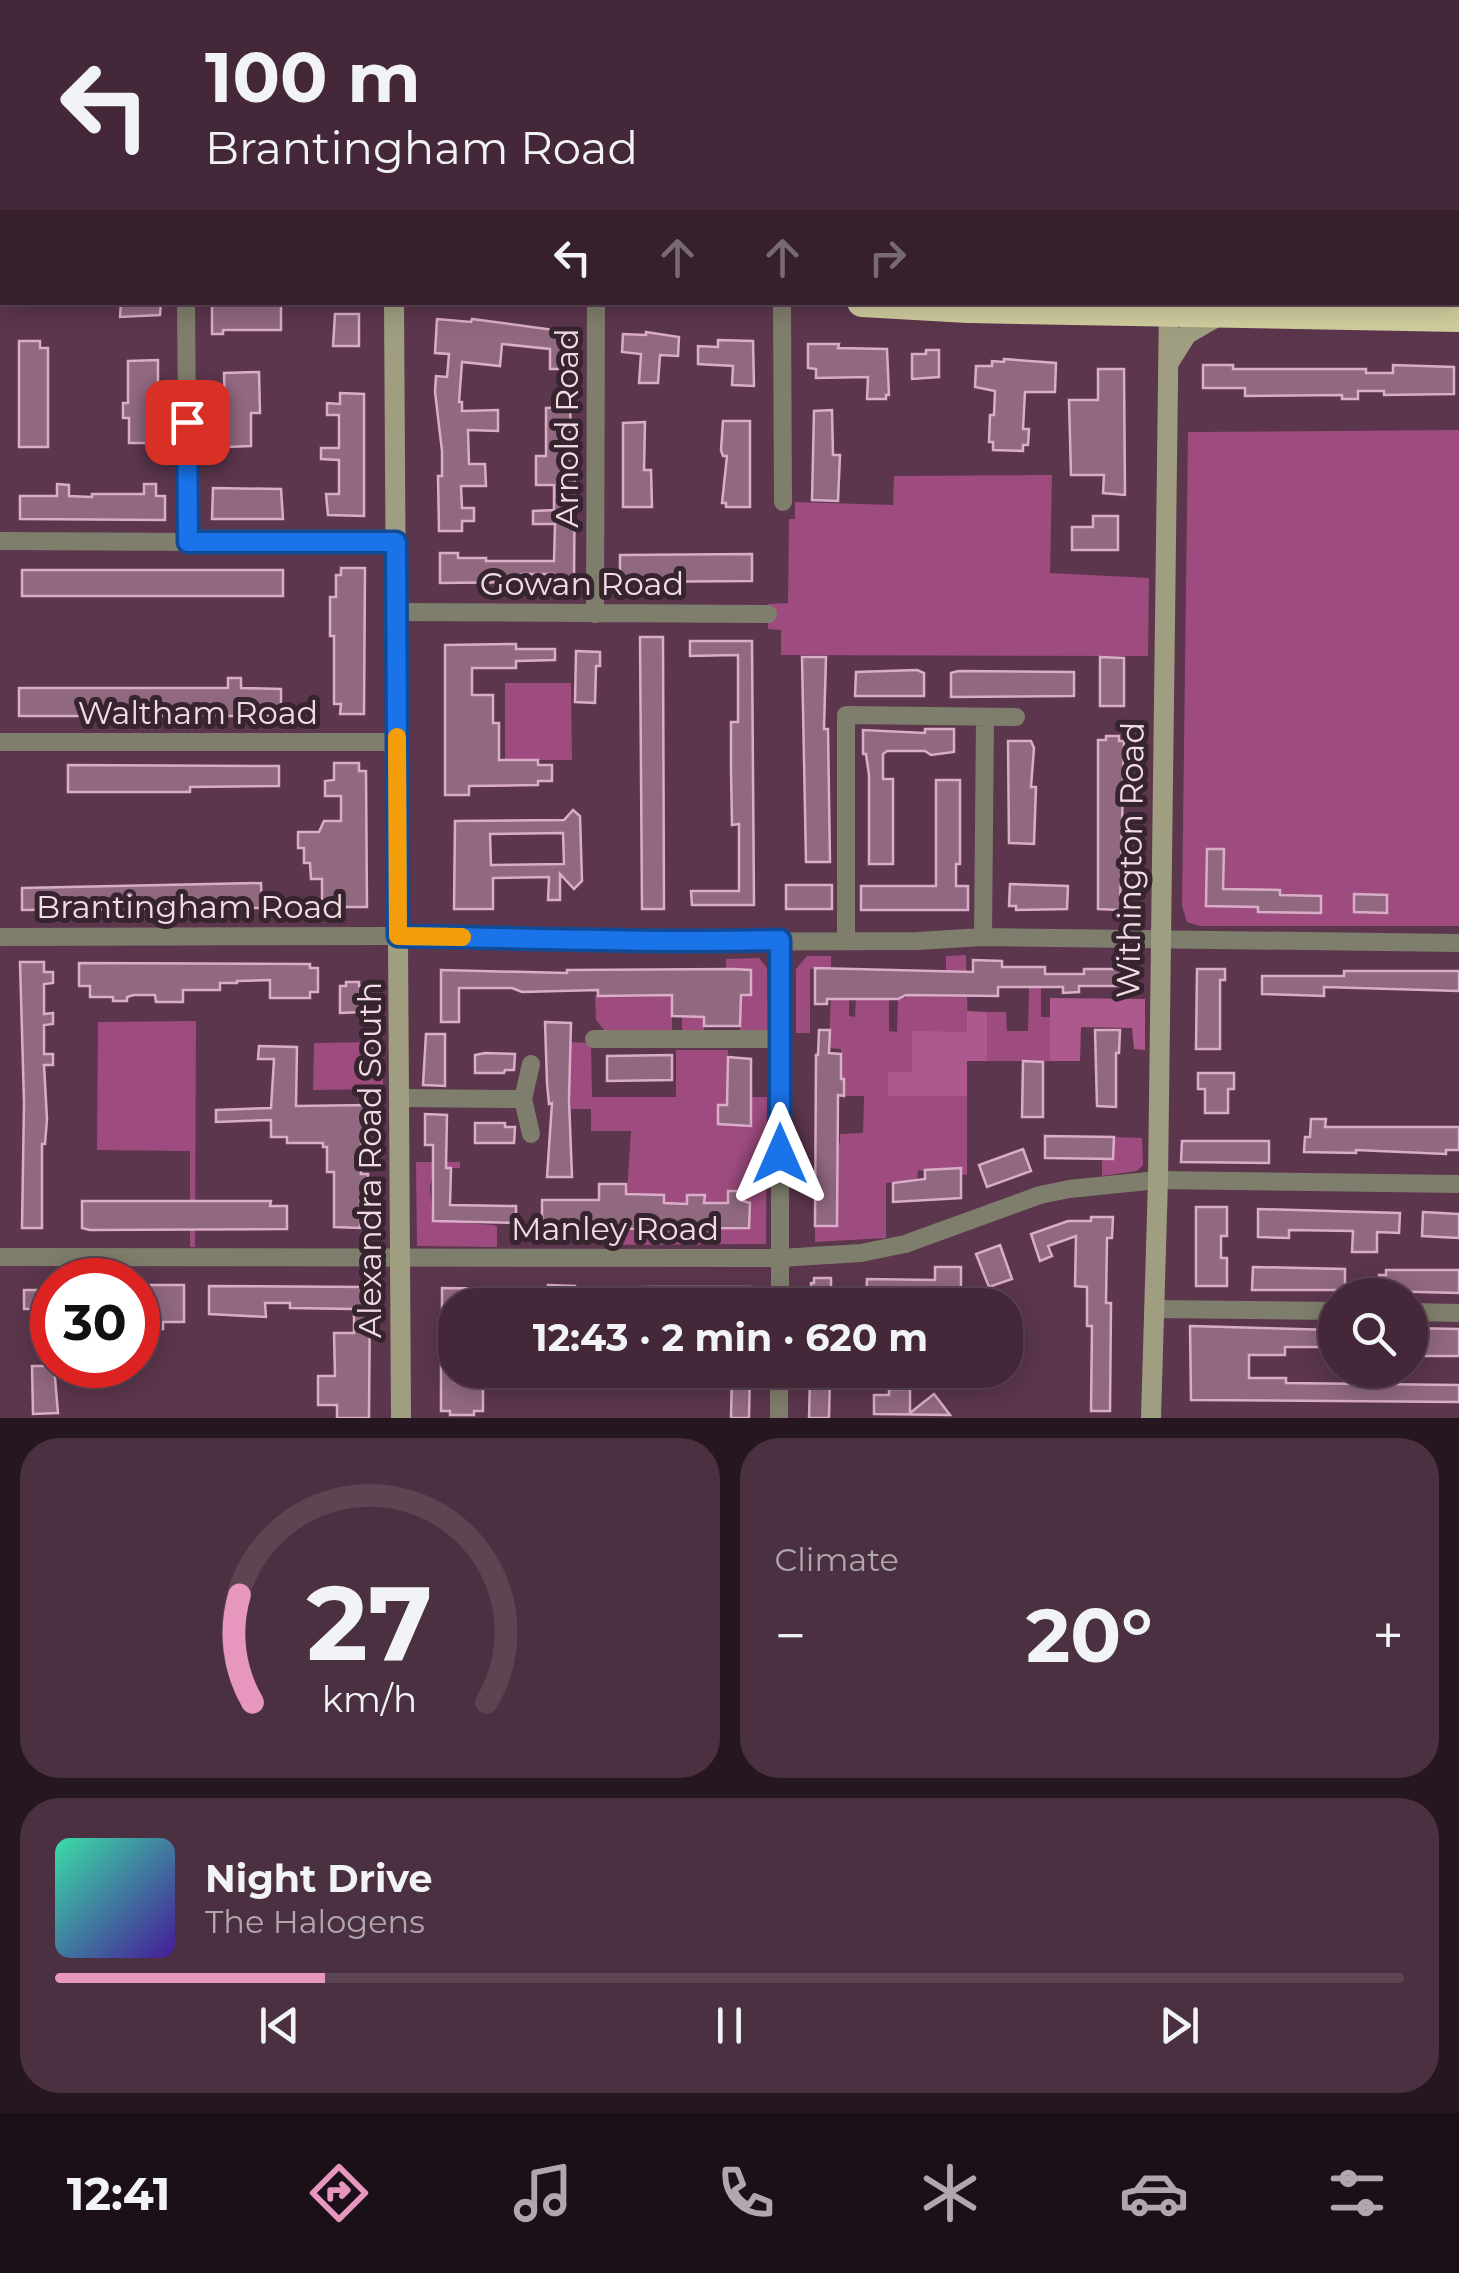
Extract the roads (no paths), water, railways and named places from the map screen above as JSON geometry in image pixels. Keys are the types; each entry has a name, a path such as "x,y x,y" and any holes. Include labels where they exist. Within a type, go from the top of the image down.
{"highway":[{"path":"1000,305 1459,317"}],"street":[{"path":"186,305 188,542"},
{"name":"Alexandra Road South","path":"394,305 402,1418"},
{"name":"Arnold Road","path":"595,614 596,305"},
{"path":"782,305 783,502"},
{"name":"Withington Road","path":"1152,1418 1169,307"},
{"path":"1168,364 1187,334 1227,313"},
{"path":"0,541 396,542"},
{"name":"Gowan Road","path":"396,612 768,614"},
{"path":"846,940 846,715 1016,717"},
{"path":"983,938 985,716"},
{"name":"Waltham Road","path":"0,742 397,742"},
{"name":"Brantingham Road","path":"0,936 398,936 576,938 608,942 917,942 983,938 1459,943"},
{"path":"780,940 780,1288"},
{"path":"594,1038 780,1038"},
{"path":"531,1064 523,1099 531,1134"},
{"path":"399,1098 523,1099"},
{"name":"Manley Road","path":"0,1257 780,1258 861,1253 905,1244 1040,1195 1158,1180 1459,1184"},
{"path":"1154,1309 1318,1311"},
{"path":"1428,1312 1459,1313"},
{"path":"779,1388 779,1418"}]}
